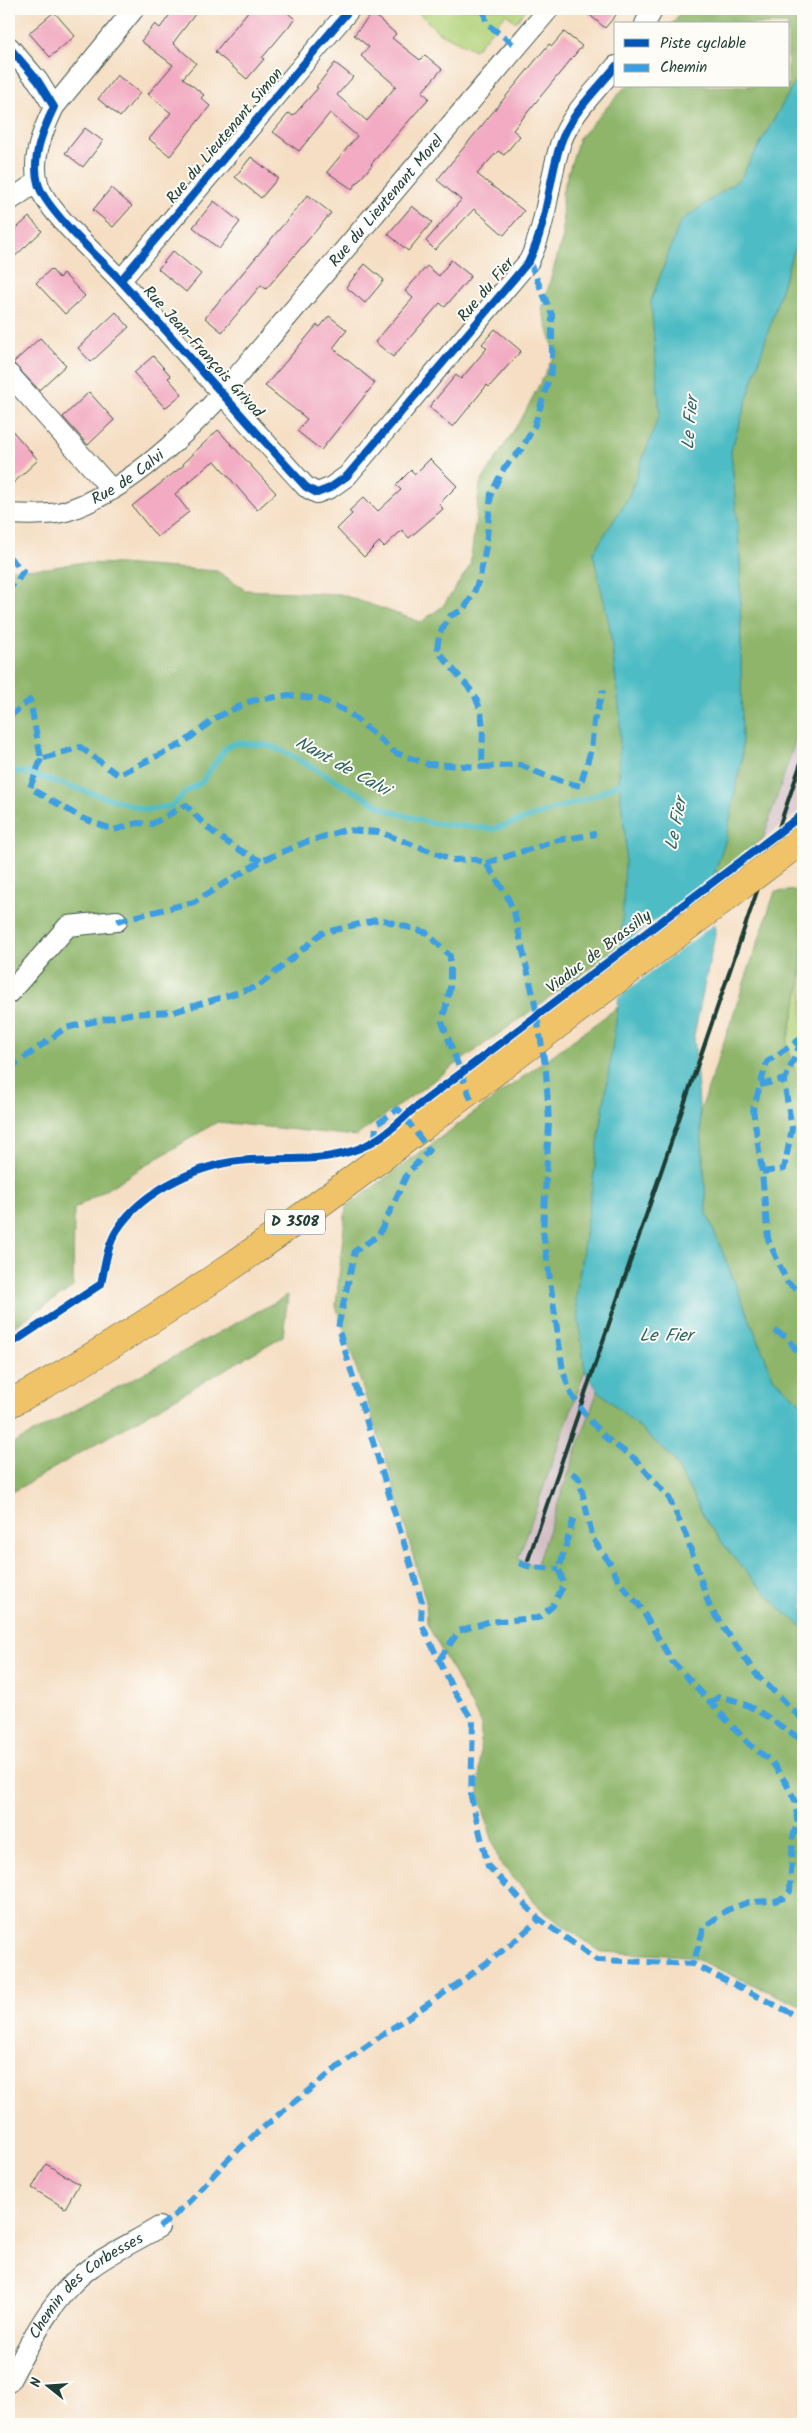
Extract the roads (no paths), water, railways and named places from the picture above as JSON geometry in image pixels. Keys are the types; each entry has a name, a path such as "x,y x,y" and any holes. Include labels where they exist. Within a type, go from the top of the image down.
{"highway":[{"name":"Viaduc de Brassilly","path":"9,1404 66,1373 163,1313 334,1194 803,839"}],"street":[{"name":"Rue Jean-François Grivod","path":"134,9 54,107 42,135 36,156 37,182 48,203 121,280 306,487 317,493"},
{"name":"Rue du Lieutenant Simon","path":"121,280 350,9"},
{"name":"Rue du Lieutenant Morel","path":"222,394 549,9"},
{"path":"646,22 653,9"},
{"path":"9,47 38,81 54,107"},
{"name":"Rue du Fier","path":"317,493 330,488 347,476 529,261 539,239 560,144 580,107 614,68"},
{"path":"9,201 37,182"},
{"path":"9,374 112,490"},
{"name":"Rue de Calvi","path":"13,510 65,511 112,490 169,447 222,394"},
{"path":"9,993 68,926 117,921"},
{"name":"Chemin des Corbesses","path":"9,2382 44,2319 71,2286 91,2267 159,2227"}],"water":[{"name":"Le Fier","path":"803,44 803,229 791,258 731,451 740,555 742,758 726,839 713,877 715,935 694,1035 707,1214 773,1377 803,1405 803,1627 782,1610 737,1562 707,1522 673,1458 598,1390 585,1371 576,1297 618,1007 626,842 619,784 620,714 609,623 593,553 628,498 660,413 651,301 680,222 740,179 798,77"}],"waterway":[{"name":"Nant de Calvi","path":"9,773 12,771 27,773 146,810 172,806 187,791 201,783 226,748 235,743 267,745 287,753 387,810 430,823 494,829 592,797 619,784 625,788"}],"railway":[{"path":"528,1560 803,757"}]}
